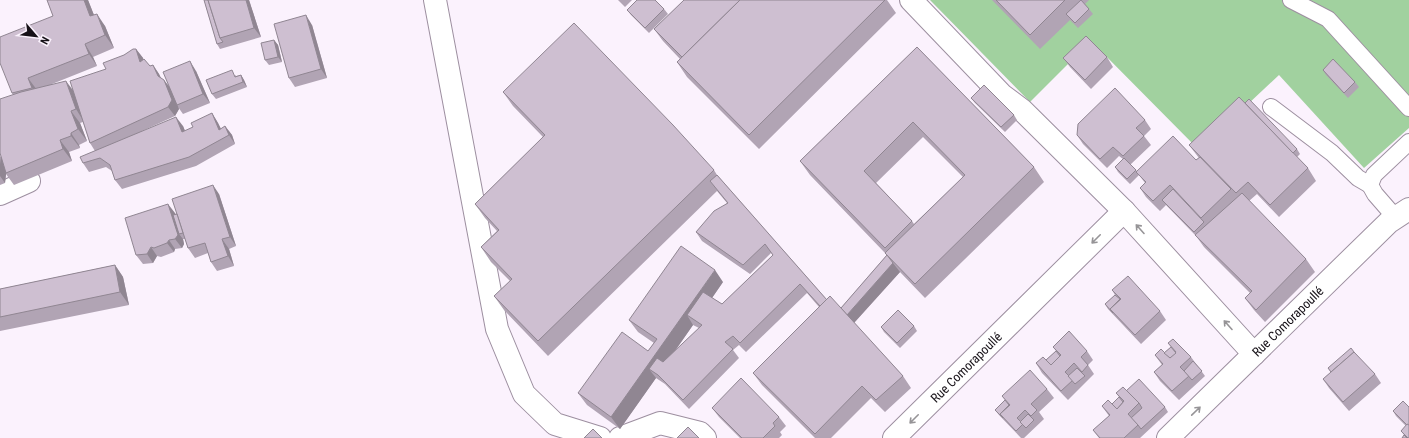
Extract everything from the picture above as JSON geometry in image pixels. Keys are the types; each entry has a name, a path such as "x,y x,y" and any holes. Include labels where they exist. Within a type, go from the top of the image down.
{"street":[{"path":"434,0 497,329 524,394 555,424 600,438"},
{"path":"911,0 1002,95 1022,110 1124,211 1254,354"},
{"path":"0,194 29,182"},
{"name":"Rue Comorapoullé","path":"894,438 1124,211"},
{"name":"Rue Comorapoullé","path":"1168,438 1402,213"},
{"path":"620,438 660,423 700,433 705,438"}],"lane":[{"path":"1291,0 1328,19 1409,108"},
{"path":"1271,107 1332,153 1358,178 1370,185 1375,194 1402,213"},
{"path":"1370,185 1374,175 1409,142"}],"green space":[{"path":"930,0 1409,0 1409,128 1364,168 1279,75 1199,150 1091,41 1030,102"}],"building":[{"path":"47,0 84,0 90,16 97,14 105,35 85,44 89,54 28,78 32,88 12,93 0,63 0,37 53,16"},
{"path":"204,0 208,0 220,38 223,42 217,44"},
{"path":"208,0 246,0 254,28 220,38"},
{"path":"637,0 655,0 664,9 645,28 627,10"},
{"path":"684,0 740,0 682,57 654,29"},
{"path":"740,0 885,0 749,135 677,62"},
{"path":"996,0 1065,0 1030,35"},
{"path":"1081,0 1089,9 1075,23 1066,14"},
{"path":"306,15 321,69 289,78 274,24"},
{"path":"574,23 673,125 714,170 538,341 494,296 512,279 481,247 499,230 475,204 545,135 503,92"},
{"path":"1086,36 1107,57 1085,80 1063,58"},
{"path":"274,40 278,57 265,60 261,43"},
{"path":"917,47 1034,167 915,284 885,253 965,175 913,122 864,171 912,221 885,248 800,161"},
{"path":"133,49 136,49 140,62 144,59 150,66 153,65 158,76 164,80 172,100 168,107 90,143 70,81 106,69 103,63 124,55"},
{"path":"1333,59 1355,82 1344,93 1323,70"},
{"path":"190,61 203,94 177,105 163,72"},
{"path":"232,70 235,77 241,75 243,82 212,94 206,80"},
{"path":"66,81 76,109 71,111 78,129 71,133 71,136 60,140 63,149 6,173 0,153 0,99 21,92"},
{"path":"984,85 1014,115 1001,127 971,98"},
{"path":"1115,88 1145,120 1136,128 1144,136 1123,156 1113,147 1100,159 1077,135 1078,124"},
{"path":"1239,97 1308,168 1270,205 1248,182 1236,193 1189,145"},
{"path":"1249,99 1297,149 1293,153 1245,103"},
{"path":"212,113 219,130 225,126 229,135 189,157 115,180 110,165 100,158 83,163 80,157 176,117 182,132 193,127 191,123"},
{"path":"1173,136 1196,160 1200,157 1231,189 1201,218 1170,185 1153,201 1140,188 1146,182 1136,172"},
{"path":"1124,158 1136,170 1127,179 1115,167"},
{"path":"717,175 827,300 820,306 800,284 740,343 733,336 725,342 733,349 683,400 658,375 649,369 657,358 663,362 702,325 687,315 703,292 722,304 773,255 765,244 743,265 696,232 714,211 728,203 710,181"},
{"path":"213,185 230,237 222,239 228,256 211,262 205,243 188,248 172,199"},
{"path":"1173,189 1204,222 1194,232 1162,200"},
{"path":"1242,193 1306,259 1256,310 1245,298 1252,291 1195,235"},
{"path":"168,204 178,235 175,239 169,240 167,243 154,248 151,247 147,254 136,255 125,218"},
{"path":"177,214 183,233 179,234 173,215"},
{"path":"681,246 715,270 611,417 578,393 622,332 648,351 657,339 629,320"},
{"path":"887,255 893,263 847,315 841,308"},
{"path":"115,265 120,292 0,317 0,289"},
{"path":"1128,276 1160,311 1135,335 1110,309 1121,299 1112,290"},
{"path":"1115,295 1120,299 1110,309 1113,313 1105,304"},
{"path":"830,296 903,376 876,400 862,386 815,434 753,373"},
{"path":"898,310 914,326 897,343 881,327"},
{"path":"1069,331 1087,351 1081,357 1088,365 1082,372 1074,363 1065,372 1073,380 1061,391 1036,363 1043,357 1051,365 1061,355 1053,347"},
{"path":"1173,339 1191,357 1180,367 1189,376 1172,391 1154,372 1163,364 1155,355 1161,349 1170,358 1176,352 1168,343"},
{"path":"1171,347 1176,353 1170,358 1164,353"},
{"path":"1351,348 1354,352 1331,372 1328,368"},
{"path":"1056,351 1060,356 1051,365 1046,360"},
{"path":"1354,352 1375,374 1343,402 1323,379"},
{"path":"1193,361 1202,371 1192,380 1184,371"},
{"path":"1077,368 1085,376 1075,384 1068,376"},
{"path":"1030,370 1047,389 1031,404 1037,410 1031,416 1025,410 1017,418 1023,424 1016,431 1000,414 1010,405 1002,396"},
{"path":"741,378 779,417 773,423 775,426 763,438 742,438 712,408"},
{"path":"1139,379 1165,407 1141,429 1131,418 1142,408 1139,403 1126,391"},
{"path":"1123,387 1139,403 1128,414 1138,425 1124,438 1100,438 1093,430 1110,415 1102,406 1108,400 1117,409 1124,401 1116,393"},
{"path":"1119,397 1123,402 1117,409 1112,404"},
{"path":"1005,400 1009,405 1000,414 1003,418 995,410"},
{"path":"1403,401 1409,407 1409,426 1393,411"},
{"path":"1028,414 1034,420 1026,428 1020,422"},
{"path":"1407,424 1409,425 1409,438 1401,431"},
{"path":"688,427 699,438 677,438"},
{"path":"593,429 602,438 584,438"}]}
